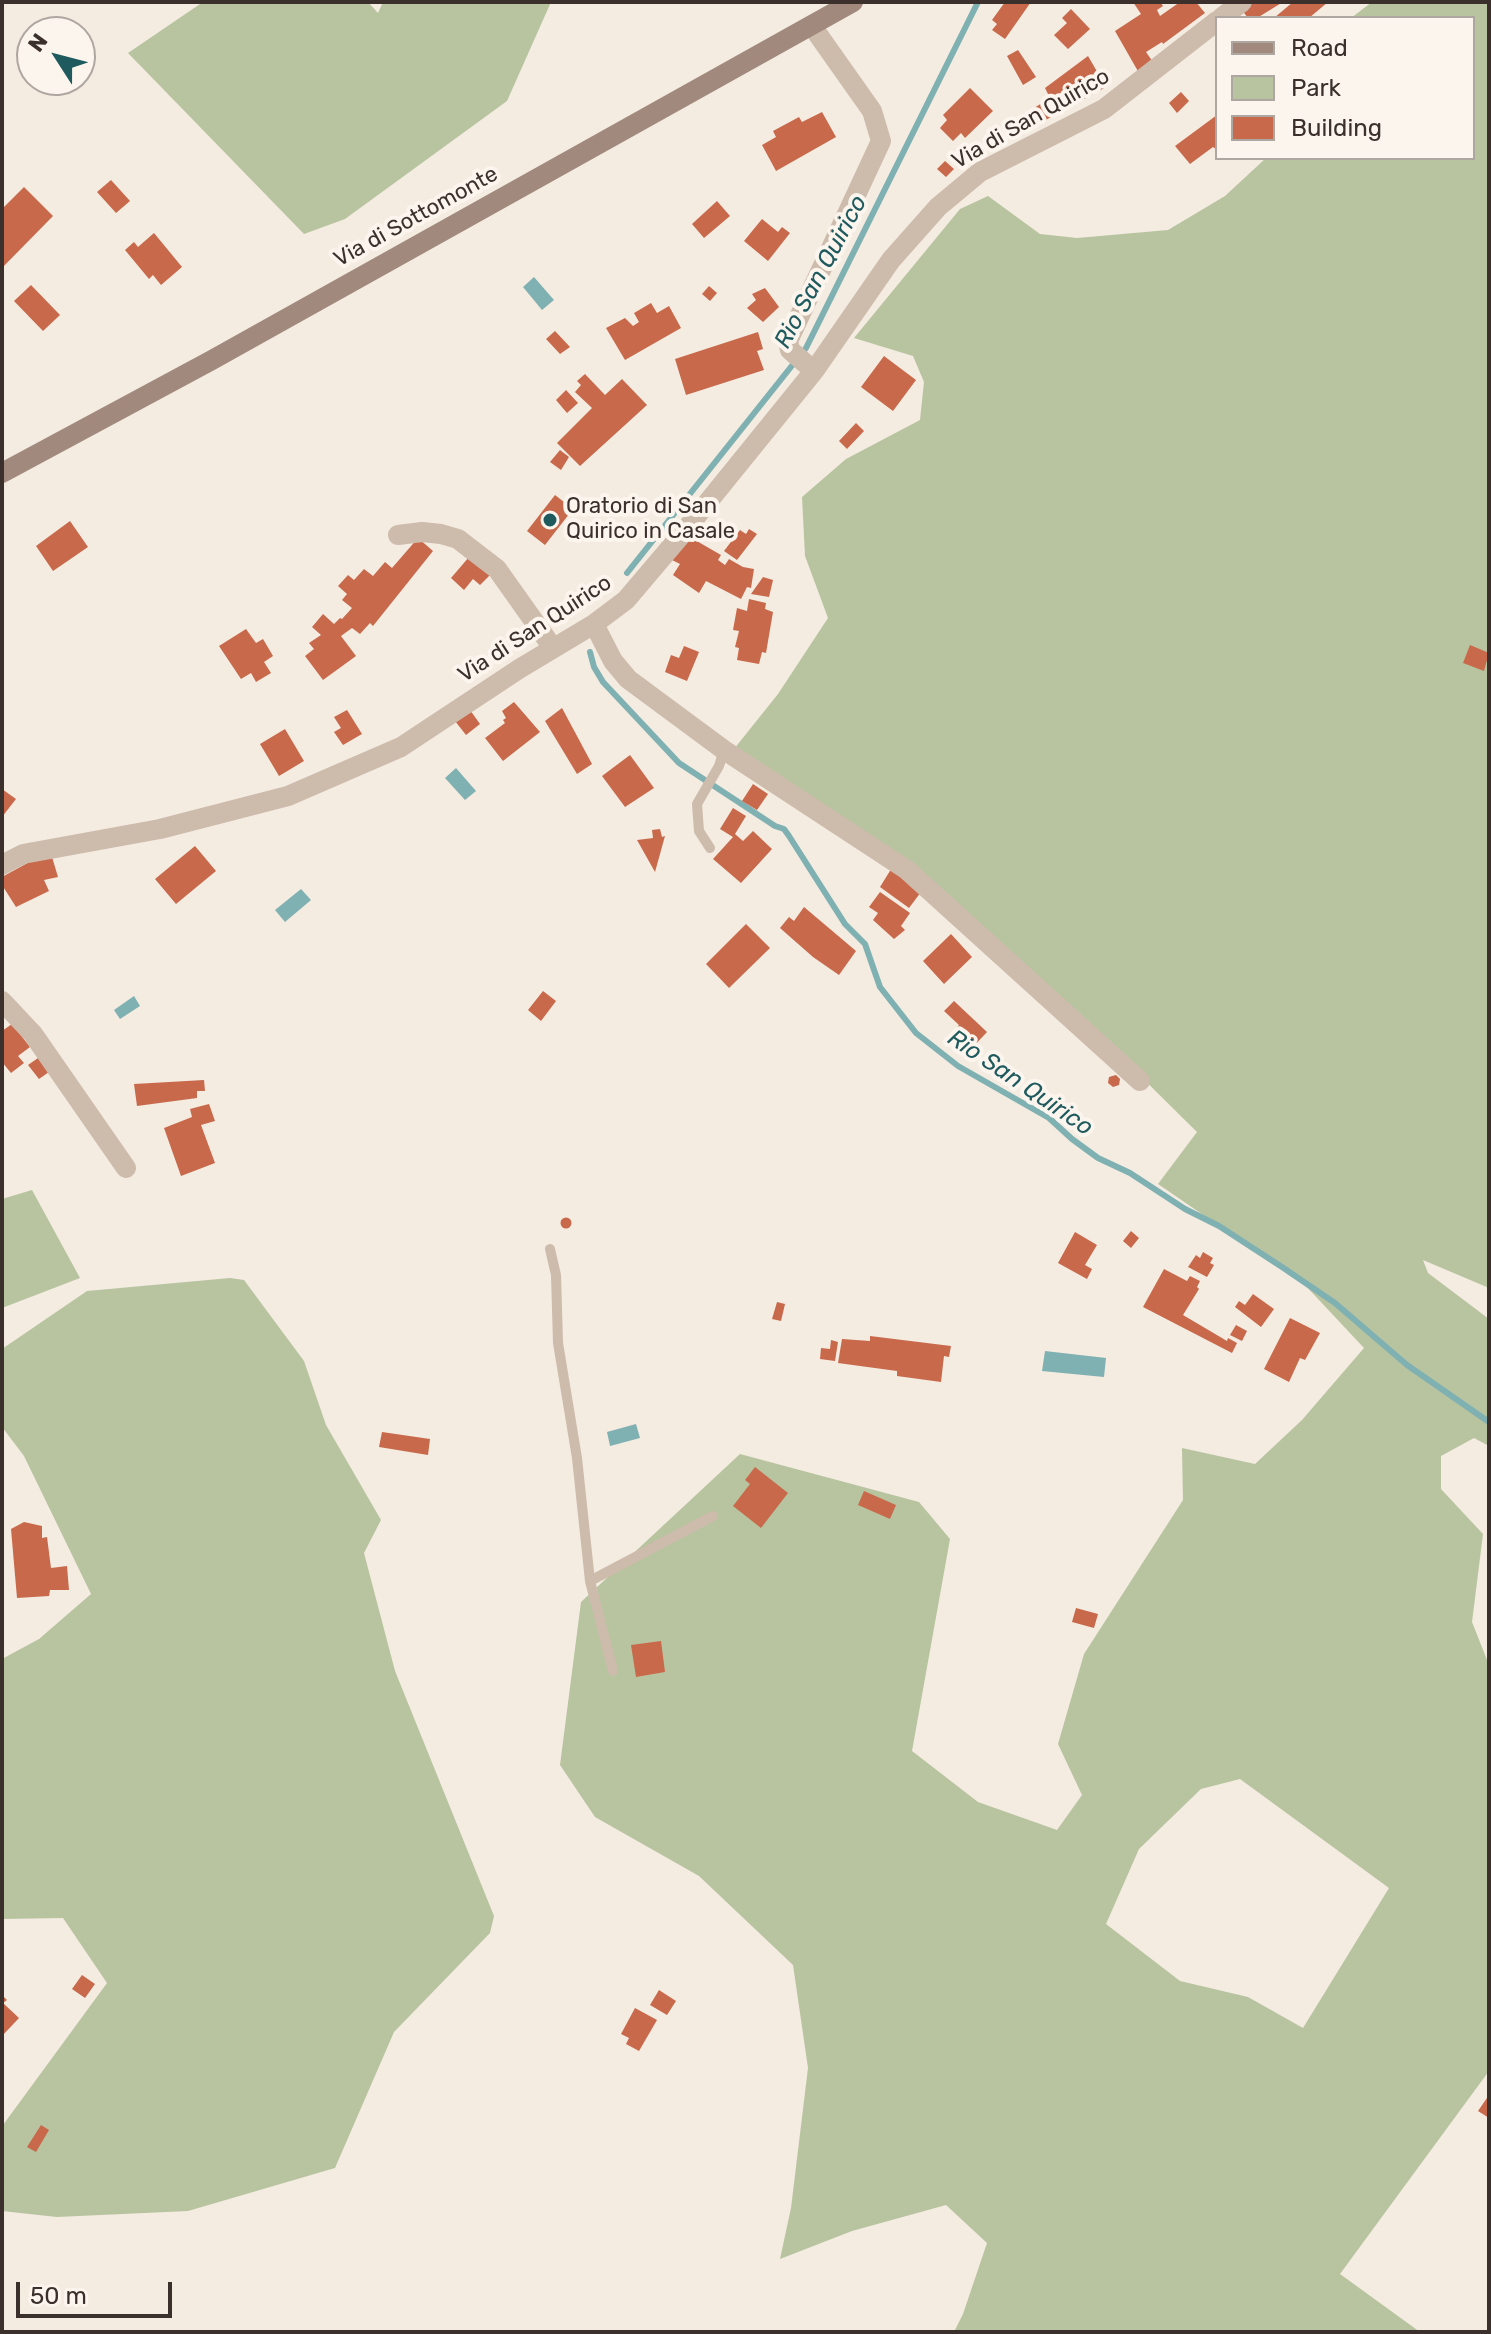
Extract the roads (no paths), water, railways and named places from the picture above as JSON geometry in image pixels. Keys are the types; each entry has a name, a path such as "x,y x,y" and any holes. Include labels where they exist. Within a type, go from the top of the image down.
{"main road":[{"name":"Via di Sottomonte","path":"2,473 212,360 853,2"}],"street":[{"name":"Via di San Quirico","path":"1224,16 1242,2"},
{"name":"Via di San Quirico","path":"2,865 23,854 160,829 288,796 401,747 594,624 626,600 811,368 891,260 938,207 980,172 1104,109 1215,23"},
{"path":"811,368 790,350 788,341 881,141 872,111 812,26"},
{"path":"398,535 422,532 458,539 497,569 553,648"},
{"path":"594,624 613,661 628,679 722,758 907,870 1140,1081"},
{"path":"2,1001 33,1034 126,1168"}],"lane":[{"path":"710,848 699,831 697,804 722,758"},
{"path":"550,1249 556,1275 558,1343 577,1458 590,1581 613,1671"},
{"path":"590,1581 713,1516"}],"water":[{"path":"534,277 554,300 542,310 523,287"},
{"path":"456,768 476,791 465,800 445,778"},
{"path":"301,889 311,900 285,922 275,910"},
{"path":"134,996 140,1006 120,1019 114,1010"},
{"path":"1045,1351 1106,1358 1104,1377 1042,1371"},
{"path":"636,1424 640,1438 610,1446 607,1432"}],"waterway":[{"name":"Rio San Quirico","path":"627,573 806,348 978,2"},
{"name":"Rio San Quirico","path":"590,652 603,682 679,763 784,829 845,924 865,944 880,987 916,1033 958,1066 1049,1118 1098,1158 1130,1173 1282,1267 1335,1303 1407,1365 1489,1422"}],"place":[{"name":"Oratorio di San Quirico in Casale","path":"550,520"}]}
